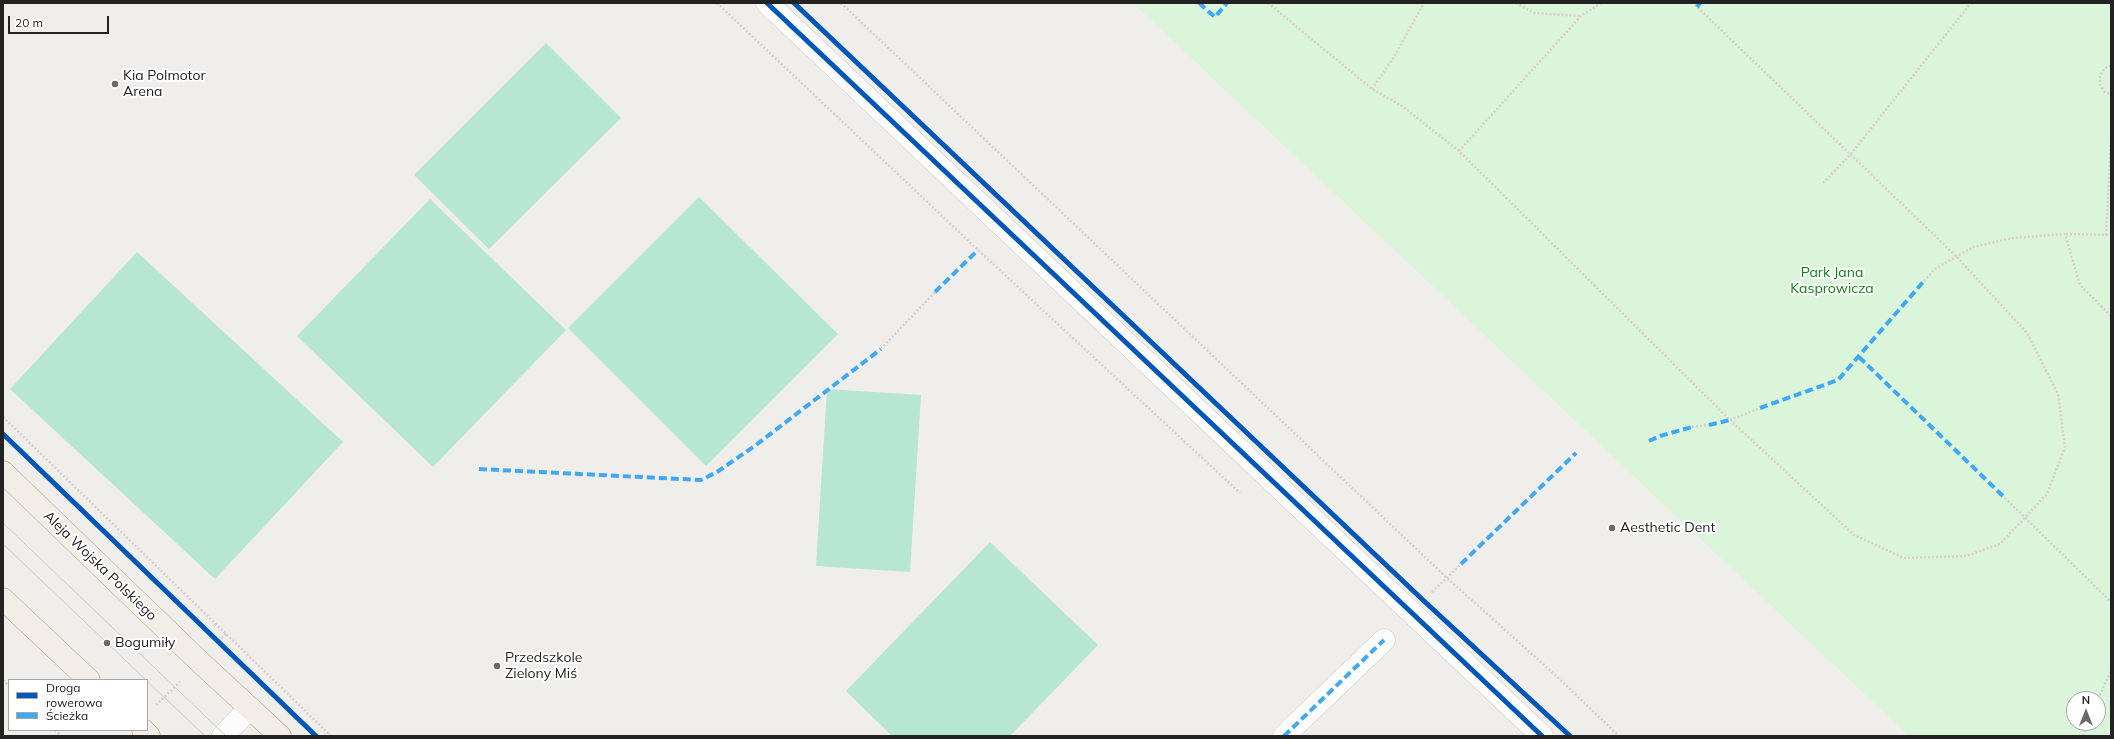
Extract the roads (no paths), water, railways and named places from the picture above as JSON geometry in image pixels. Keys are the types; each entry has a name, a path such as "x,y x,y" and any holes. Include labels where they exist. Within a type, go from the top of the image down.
{"main road":[{"name":"Aleja Wojska Polskiego","path":"3,472 280,736"},
{"path":"3,599 88,679"}],"street":[{"path":"767,3 1542,736"},
{"path":"1284,736 1384,640"},
{"path":"223,736 250,708"}],"tram line":[{"path":"3,523 226,736"},
{"path":"3,544 145,679"},
{"path":"148,682 205,736"}],"place":[{"name":"Kia Polmotor Arena","path":"115,84"},
{"name":"Aesthetic Dent","path":"1612,528"},
{"name":"Bogumiły","path":"107,643"},
{"name":"Przedszkole Zielony Miś","path":"497,666"}],"park label":[{"name":"Park Jana Kasprowicza","path":"1832,282"}]}
